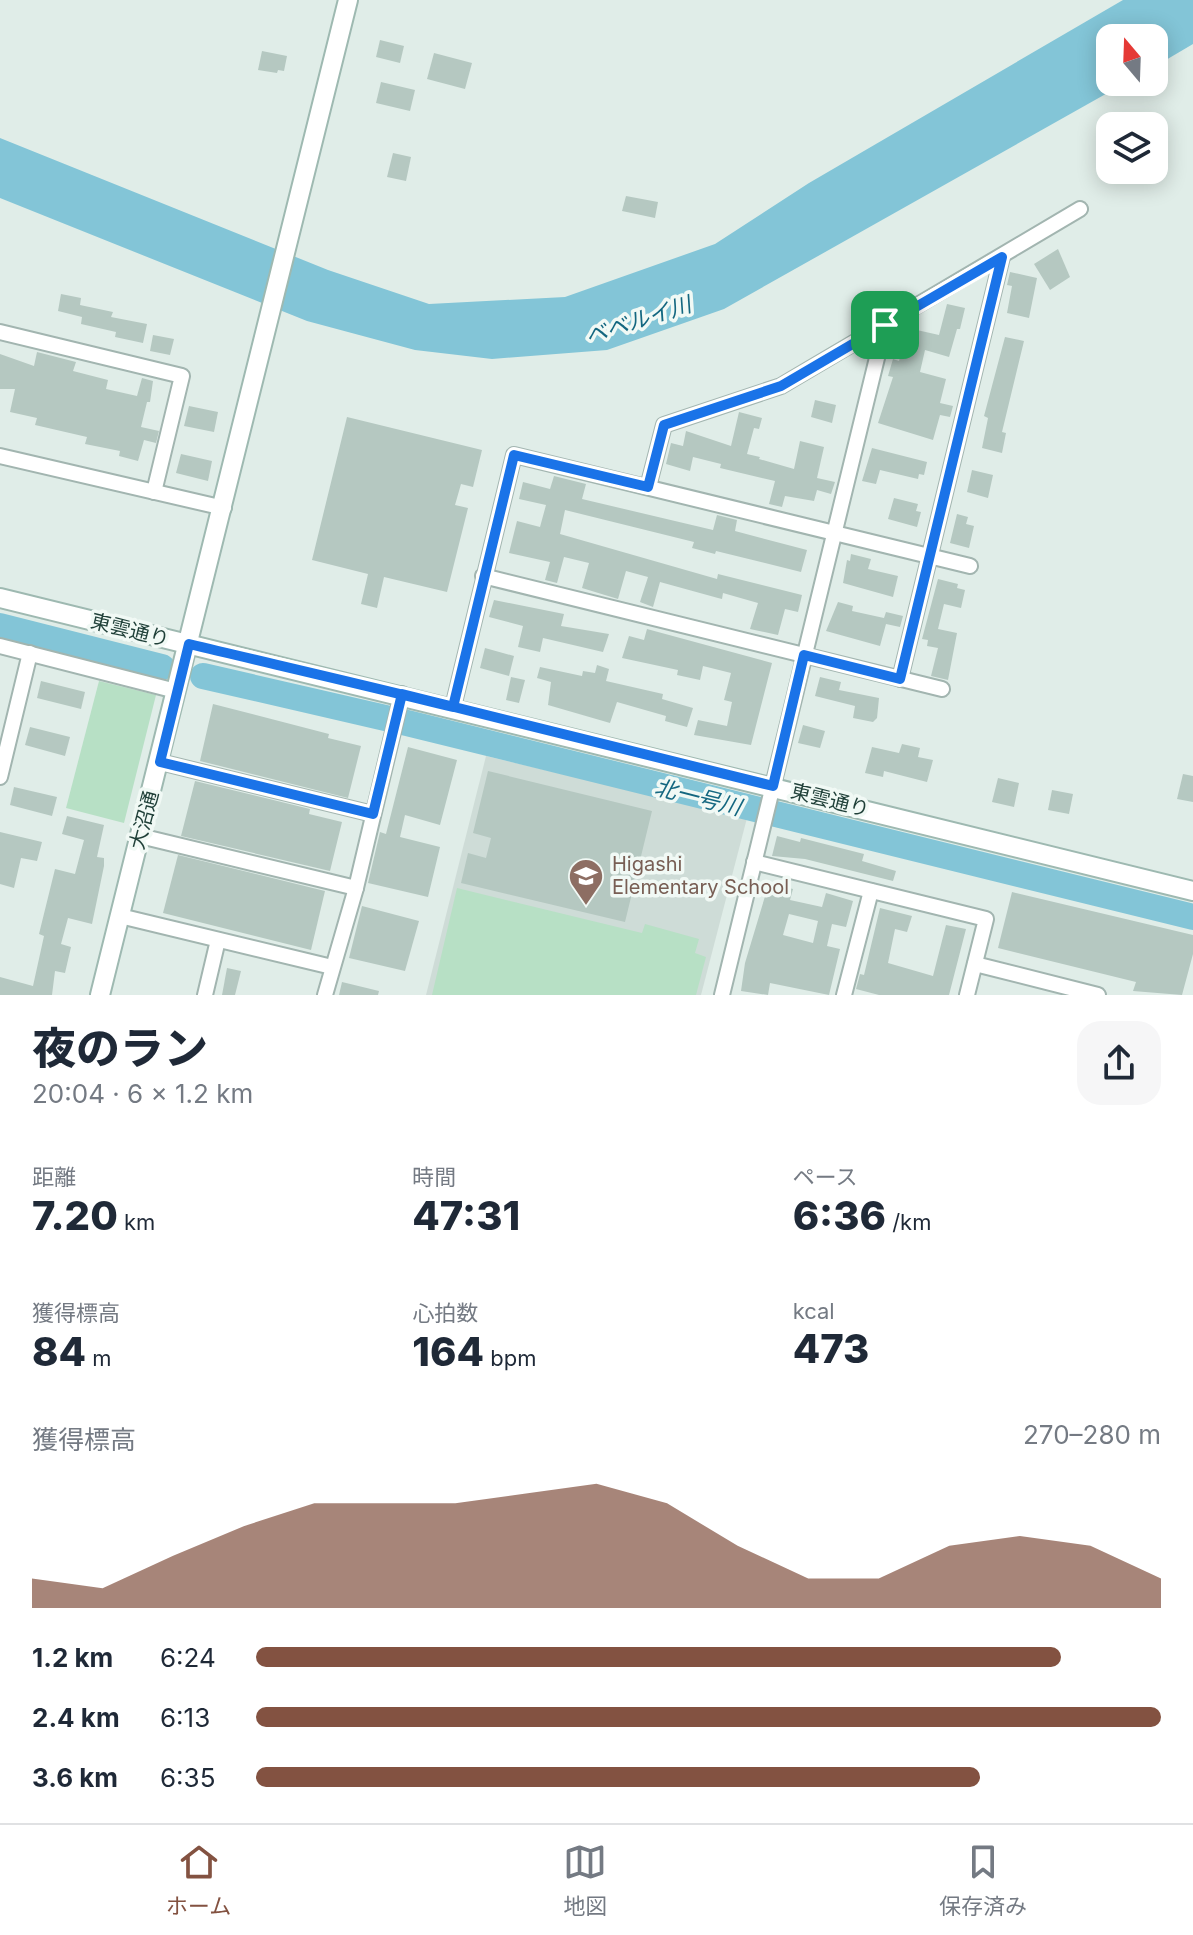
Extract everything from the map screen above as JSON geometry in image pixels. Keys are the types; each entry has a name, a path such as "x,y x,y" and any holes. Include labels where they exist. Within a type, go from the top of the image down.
{"street":[{"name":"大沼通","path":"100,995 224,508 348,0"},
{"path":"648,487 664,425 781,386 1080,209"},
{"path":"900,679 1002,257"},
{"path":"722,995 885,325"},
{"path":"0,332 182,376 154,492"},
{"path":"453,707 514,455 970,566"},
{"path":"0,456 224,508"},
{"path":"483,576 942,689"},
{"name":"東雲通り","path":"0,598 453,707 770,795 1193,891"},
{"path":"0,646 176,691"},
{"path":"0,777 30,653"},
{"path":"325,995 356,888 402,694"},
{"path":"160,762 373,814"},
{"path":"140,836 356,888"},
{"path":"754,862 986,919 967,995"},
{"path":"844,995 871,891"},
{"path":"120,916 332,967"},
{"path":"205,995 218,940"},
{"path":"975,964 1098,995"}],"shaded area":[{"name":"Higashi Elementary School","path":"486,756 747,818 701,995 426,995"}],"green space":[{"path":"99,681 156,695 124,823 66,808"},
{"path":"457,888 642,933 645,924 699,939 695,953 706,957 696,995 432,995"}],"water":[{"name":"ベベルイ川","path":"1123,0 1193,0 1193,44 1168,59 1168,24 1096,24 1096,96 1102,96 724,309 607,350 492,359 415,350 307,321 0,198 0,138 328,270 429,304 565,297 715,244 809,183"}],"building":[{"path":"380,40 404,46 400,63 376,57"},
{"path":"262,51 287,56 284,71 258,70"},
{"path":"434,53 472,63 465,89 427,79"},
{"path":"381,82 415,90 410,111 376,103"},
{"path":"393,153 411,157 406,181 387,177"},
{"path":"626,196 658,202 655,218 622,211"},
{"path":"1058,249 1070,277 1050,290 1034,264"},
{"path":"1010,272 1037,278 1029,318 1007,313 1012,286 1007,285"},
{"path":"61,294 81,298 80,305 113,312 111,317 147,324 143,343 115,337 116,332 81,324 82,317 58,311"},
{"path":"947,304 965,308 949,357 925,350 920,372 946,379 940,403 953,406 950,417 940,415 933,440 878,423 893,377 888,376 893,359 899,361 908,328 939,335"},
{"path":"153,335 174,339 170,355 150,351"},
{"path":"1005,337 1024,341 1002,432 1006,433 1002,453 982,448 988,418 984,416"},
{"path":"37,352 76,362 73,371 108,380 106,389 137,396 142,378 153,381 141,427 159,431 156,443 144,440 138,461 119,456 120,451 85,444 87,437 35,425 37,418 10,412 15,389 0,389 0,354 34,366"},
{"path":"815,400 836,405 832,423 811,417"},
{"path":"189,406 218,412 214,432 184,426"},
{"path":"739,412 762,418 759,429 754,428 747,454 759,459 794,469 800,441 824,447 817,478 835,482 831,494 817,490 814,501 785,496 782,507 769,504 775,481 720,468 721,464 693,457 690,471 666,464 671,443 683,446 686,431 731,446"},
{"path":"347,417 482,450 473,487 461,484 455,505 468,508 447,592 384,577 377,608 361,604 368,574 312,560"},
{"path":"872,448 927,462 924,475 919,474 918,479 880,470 876,484 862,481"},
{"path":"181,454 212,461 208,481 176,473"},
{"path":"972,470 993,475 988,498 967,492"},
{"path":"554,476 586,484 582,499 713,530 717,515 737,520 735,531 807,550 801,572 692,548 694,542 565,510 560,534 717,579 718,574 802,595 798,612 785,609 778,635 750,629 758,603 723,593 722,599 660,582 653,607 640,602 648,577 626,571 618,599 582,588 589,563 564,557 557,583 545,580 550,562 509,553 517,521 540,527 546,505 519,499 523,482 550,489"},
{"path":"894,498 918,504 916,511 921,512 917,527 888,519"},
{"path":"957,514 968,517 966,524 974,526 969,548 950,543"},
{"path":"851,554 871,559 868,569 898,576 893,597 843,583"},
{"path":"938,579 958,584 957,588 965,590 961,608 944,604 938,629 957,633 948,680 931,676 938,648 927,646 928,640 922,639"},
{"path":"494,600 564,614 561,626 609,634 603,652 543,638 540,652 518,647 523,626 489,617"},
{"path":"838,602 853,606 852,611 884,618 886,612 903,616 900,627 886,624 880,646 826,631"},
{"path":"647,629 772,663 751,745 694,735 698,720 727,726 732,702 724,700 731,673 703,666 700,680 677,675 678,670 622,658 629,636 644,640"},
{"path":"485,648 514,656 509,676 480,668"},
{"path":"597,665 609,669 606,681 663,694 662,699 693,708 687,727 665,721 666,716 617,702 610,723 548,705 551,682 537,678 540,667 582,676 583,671 595,673"},
{"path":"511,677 525,680 519,703 506,700"},
{"path":"820,677 841,682 839,690 879,698 877,718 873,722 853,718 855,706 815,696"},
{"path":"41,681 85,692 81,709 37,698"},
{"path":"213,704 329,734 328,738 361,746 348,798 200,761"},
{"path":"803,725 825,731 820,748 798,743"},
{"path":"30,727 70,737 65,756 25,745"},
{"path":"902,744 920,748 918,757 933,760 927,782 884,771 883,777 865,773 872,747 899,753"},
{"path":"408,747 457,760 440,825 405,815 400,837 440,847 428,897 368,883 380,832 386,834"},
{"path":"488,771 652,811 625,922 461,883 468,853 486,858 491,838 473,833"},
{"path":"1183,774 1193,776 1193,802 1177,799"},
{"path":"998,778 1019,783 1014,807 992,802"},
{"path":"195,781 310,809 309,814 342,822 330,871 181,836"},
{"path":"14,787 57,797 52,816 10,805"},
{"path":"1052,790 1073,794 1069,814 1048,810"},
{"path":"67,816 104,825 97,857 104,858 104,866 92,924 68,918 61,944 71,947 65,973 55,971 52,995 0,995 0,977 33,986 44,936 39,934 55,869 75,874 84,840 62,834"},
{"path":"0,832 42,842 37,861 21,858 14,888 0,884"},
{"path":"777,836 800,842 801,838 864,854 862,861 896,871 893,881 805,859 772,856"},
{"path":"178,855 325,891 311,950 163,913"},
{"path":"769,883 793,889 790,900 822,907 826,893 853,901 846,927 832,924 827,946 840,949 829,995 770,983 768,995 741,991 745,963","holes":["789,914 818,921 813,943 783,935"]},
{"path":"1012,892 1193,935 1193,954 1182,995 1133,991 1136,982 998,948"},
{"path":"362,906 419,921 405,971 349,958"},
{"path":"880,908 912,916 907,932 895,929 888,963 933,976 946,925 966,929 949,995 879,995 856,989 860,974 864,975"},
{"path":"227,968 241,971 235,995 222,995"},
{"path":"342,982 379,991 378,995 339,995"}],"waterway":[{"name":"北一号川","path":"0,626 162,667"},
{"name":"北一号川","path":"203,676 407,723 1193,917"}],"place":[{"name":"Higashi Elementary School","path":"586,907"}],"route":[{"path":"885,325 781,386 664,425 648,487 514,455 473,617 453,707 402,694 369,686 189,644 160,762 373,814 402,694 773,786 804,655 900,679 1002,257 885,325"}]}
